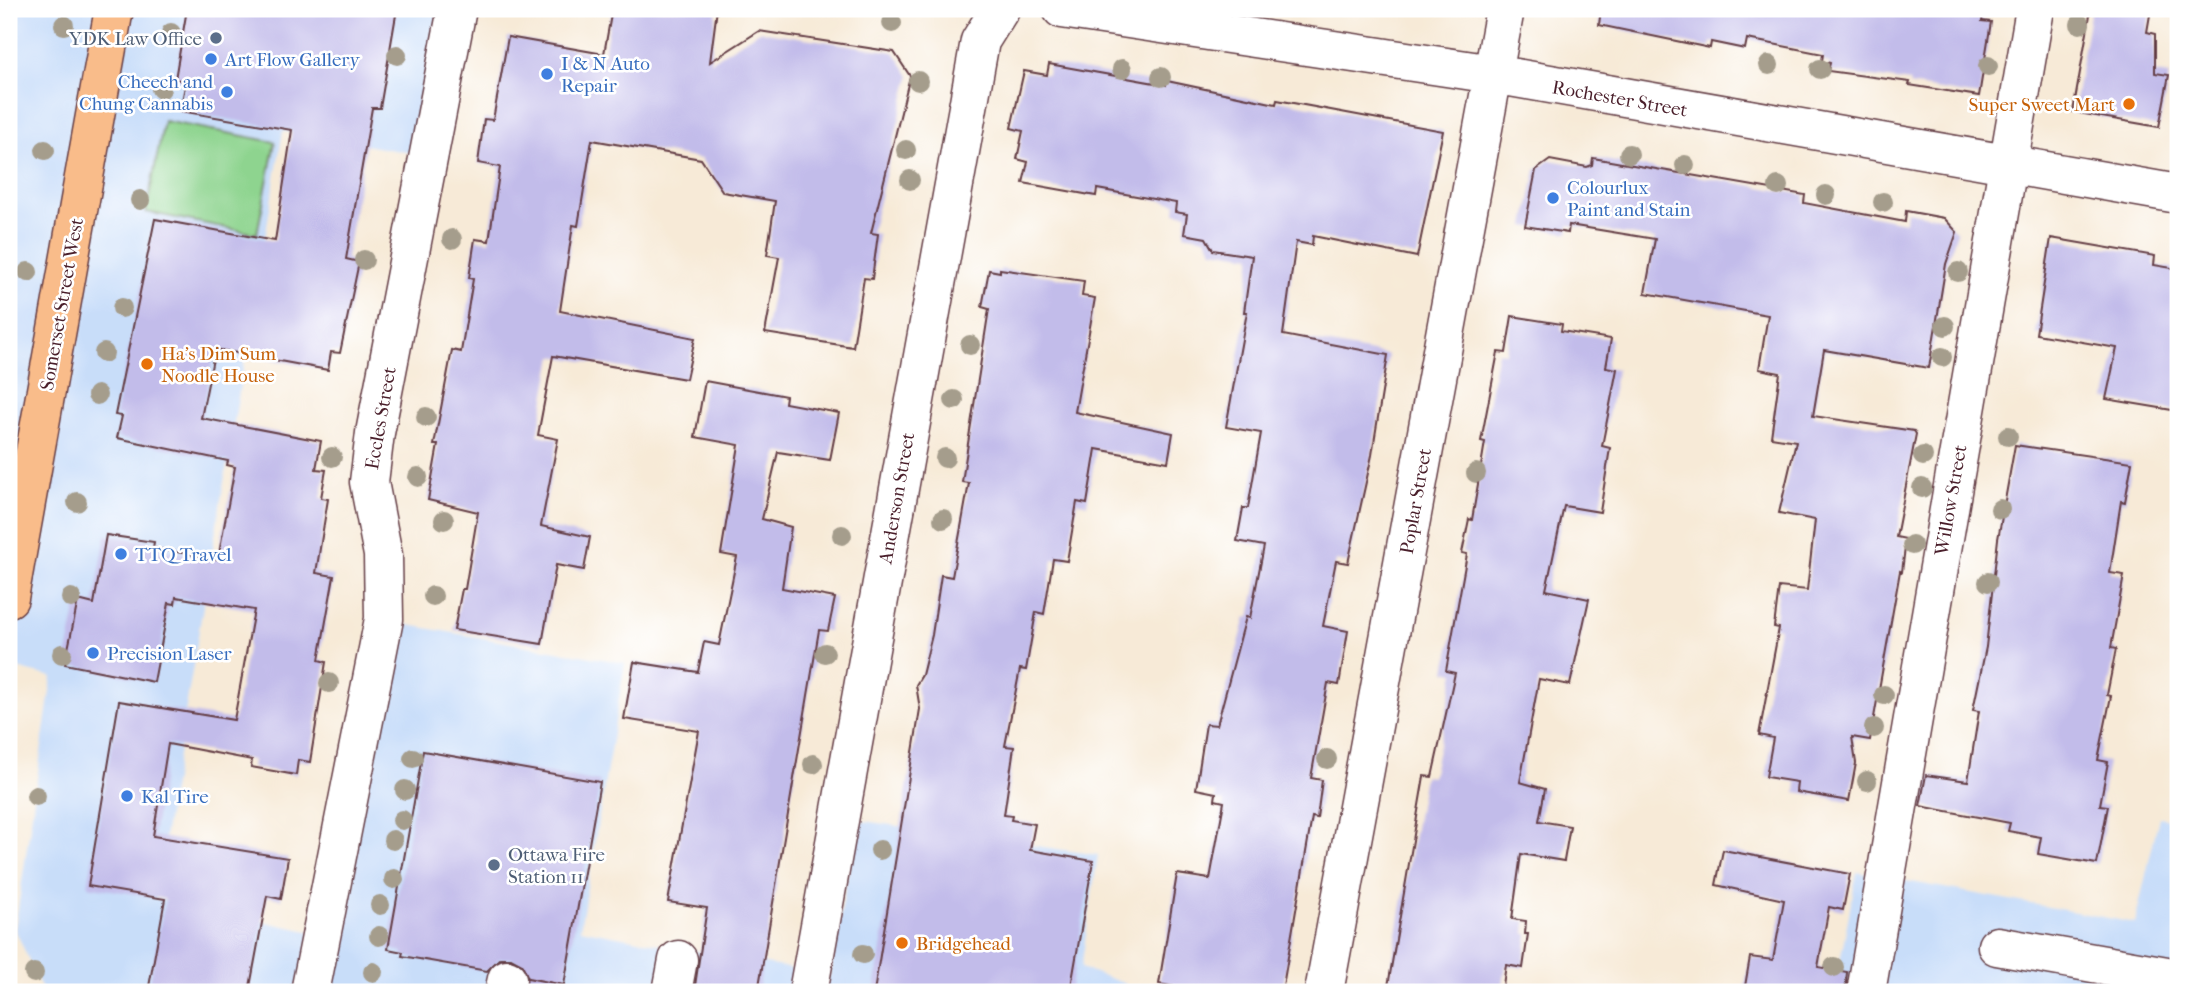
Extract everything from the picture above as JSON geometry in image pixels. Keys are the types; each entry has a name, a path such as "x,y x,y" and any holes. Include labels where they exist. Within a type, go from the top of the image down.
{"main road":[{"name":"Somerset Street West","path":"9,598 114,9"}],"street":[{"name":"Eccles Street","path":"310,992 384,619 383,555 369,482 375,433 457,9"},
{"name":"Anderson Street","path":"808,992 980,41 1000,9"},
{"name":"Rochester Street","path":"1062,9 1493,74 2178,194"},
{"name":"Poplar Street","path":"1324,992 1505,9"},
{"name":"Willow Street","path":"1866,992 2035,9"},
{"path":"1997,946 2178,978"}],"shaded area":[{"path":"9,9 448,9 423,155 283,131 154,898 317,933 380,620 625,663 580,929 830,976 857,820 1098,855 1081,968 1126,984 1124,992 43,992 15,929 52,677 9,666"},
{"path":"2159,817 2178,821 2178,992 1834,992 1857,872 2135,923"}],"green space":[{"path":"164,121 275,142 257,234 146,212"}],"building":[{"path":"187,9 397,9 380,108 372,108 346,259 359,262 340,353 331,352 328,370 215,349 201,418 321,441 316,469 326,470 321,498 328,499 316,573 334,576 319,660 326,662 310,762 298,760 296,775 251,767 252,760 168,744 153,836 288,858 281,899 267,896 249,992 148,992 165,899 88,886 119,701 234,720 254,610 176,597 175,604 169,603 154,682 65,664 78,600 94,604 106,535 154,542 153,548 218,559 235,467 227,465 228,461 117,438 122,416 115,415 155,219 275,241 292,130 180,111 186,81 175,79"},
{"path":"612,9 717,9 710,62 759,31 894,52 910,76 871,233 878,234 872,279 864,278 853,347 765,333 779,257 767,255 775,201 723,192 701,159 592,140 578,226 573,225 560,311 695,338 686,379 553,356 538,435 558,439 541,526 590,537 584,570 556,565 542,644 454,630 462,589 465,589 478,512 428,500 438,445 434,445 452,350 461,352 473,279 469,278 475,239 489,241 500,167 478,163 484,119 493,120 508,37 604,54"},
{"path":"1601,9 1984,9 1982,21 1991,22 1979,96 1909,85 1910,82 1828,71 1830,63 1822,61 1823,54 1747,39 1745,49 1711,42 1710,48 1599,25"},
{"path":"2091,9 2151,9 2147,32 2155,34 2155,73 2169,75 2159,127 2073,112"},
{"path":"1049,64 1166,85 1167,81 1276,104 1277,100 1443,131 1417,257 1313,236 1312,245 1296,242 1283,335 1388,355 1372,455 1348,563 1336,561 1323,626 1348,631 1339,685 1328,683 1311,778 1322,780 1317,818 1312,817 1282,992 1203,992 1159,984 1177,874 1210,879 1224,802 1215,800 1216,793 1196,789 1206,724 1217,725 1246,617 1250,618 1264,546 1237,541 1243,508 1248,508 1261,433 1226,427 1247,312 1244,312 1252,256 1213,250 1206,238 1184,234 1187,214 1175,212 1176,203 1097,189 1096,196 1023,183 1028,162 1017,159 1023,131 1011,128 1024,71 1047,75"},
{"path":"1593,158 1805,195 1804,203 1905,222 1906,211 1944,218 1957,232 1946,264 1929,368 1824,350 1813,416 1914,431 1916,434 1896,537 1906,539 1902,572 1900,571 1870,740 1852,737 1856,763 1849,801 1796,792 1797,782 1766,777 1773,738 1759,735 1779,628 1774,627 1779,587 1807,590 1815,520 1779,513 1796,441 1771,437 1780,373 1759,369 1768,315 1645,293 1655,239 1569,225 1568,233 1525,226 1536,170 1550,160 1587,167 1592,165"},
{"path":"2051,238 2155,256 2154,265 2178,269 2178,411 2106,399 2117,348 2036,334"},
{"path":"1000,269 1084,281 1082,296 1095,298 1075,412 1173,433 1168,462 1096,449 1087,504 1077,502 1067,561 1053,559 1044,614 1036,612 1026,670 1020,669 1005,746 1014,747 1004,815 1012,816 1011,820 1035,824 1030,850 1093,861 1070,992 874,992 920,709 916,685 922,675 932,635 941,575 952,577 969,483 962,482 989,309 982,307 989,270 1000,272"},
{"path":"1512,316 1562,324 1561,331 1611,339 1606,367 1617,369 1602,446 1610,448 1600,512 1564,506 1546,590 1589,599 1570,685 1539,679 1520,782 1545,789 1539,821 1570,826 1564,861 1521,854 1512,919 1526,921 1525,934 1528,934 1523,968 1506,965 1502,992 1387,992 1424,776 1432,777 1455,673 1446,671 1467,554 1462,553 1469,519 1472,520 1485,442 1481,441 1498,352 1506,353"},
{"path":"705,381 786,396 785,403 839,413 830,460 778,452 762,519 791,527 782,588 835,598 828,631 819,630 758,992 694,992 707,908 668,902 699,731 624,719 634,662 698,672 704,642 719,645 737,557 721,554 739,445 695,437"},
{"path":"2015,445 2132,462 2125,502 2121,501 2110,573 2124,575 2111,648 2116,649 2107,695 2111,696 2098,760 2108,762 2100,805 2108,806 2097,864 2038,854 2041,837 2008,831 2010,823 1920,806 1926,775 1968,781 1979,711 1973,710 1986,647 1998,539"},
{"name":"Ottawa Fire Station 11","path":"423,751 600,782 564,985 528,978 522,964 511,958 500,958 487,971 402,956 403,952 388,949"},
{"path":"1723,850 1850,874 1843,910 1829,907 1818,967 1847,972 1845,992 1744,992 1750,957 1773,960 1784,900 1716,885"}],"place":[{"name":"YDK Law Office","path":"216,38"},
{"name":"Art Flow Gallery","path":"211,59"},
{"name":"I & N Auto Repair","path":"547,74"},
{"name":"Cheech and Chung Cannabis","path":"227,92"},
{"name":"Super Sweet Mart","path":"2129,104"},
{"name":"Colourlux Paint and Stain","path":"1553,198"},
{"name":"Ha's Dim Sum Noodle House","path":"147,364"},
{"name":"TTQ Travel","path":"121,554"},
{"name":"Precision Laser","path":"93,653"},
{"name":"Kal Tire","path":"127,796"},
{"name":"Ottawa Fire Station 11","path":"494,865"},
{"name":"Bridgehead","path":"902,943"}]}
